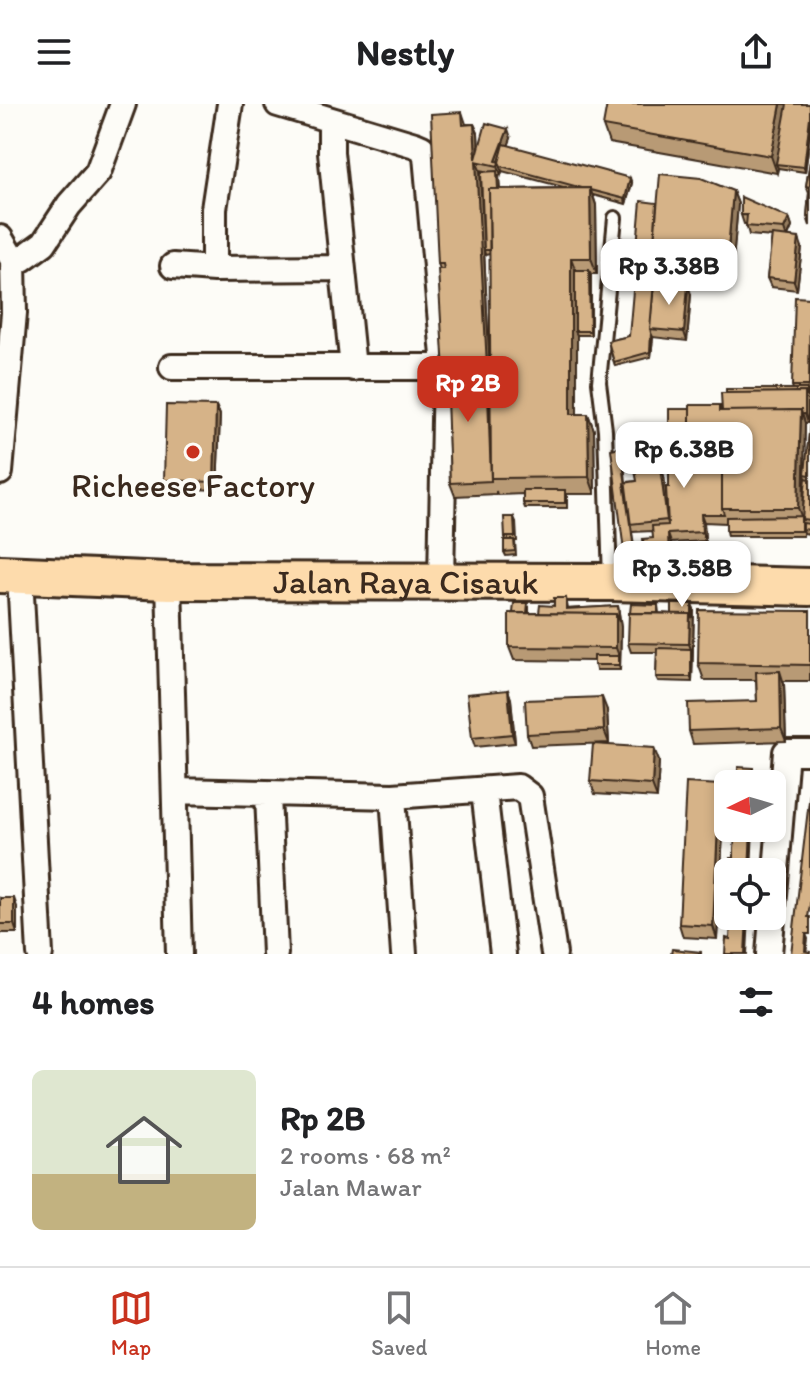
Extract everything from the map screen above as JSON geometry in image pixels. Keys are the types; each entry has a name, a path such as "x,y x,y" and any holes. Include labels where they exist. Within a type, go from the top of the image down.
{"main road":[{"name":"Jalan Raya Cisauk","path":"10,575 169,581 610,582 810,587"}],"street":[{"path":"13,260 22,259 44,243 69,205 98,172 123,104"},
{"path":"278,104 415,145 422,148 426,156 445,367 441,581"},
{"path":"214,269 214,209 228,112"},
{"path":"331,122 341,268 353,368"},
{"path":"0,238 13,260 14,313 0,472"},
{"path":"173,266 214,269 341,268"},
{"path":"172,367 445,367"},
{"path":"10,575 40,954"},
{"path":"169,581 179,954"},
{"path":"769,954 786,752 810,752"},
{"path":"175,791 393,796 518,787 530,796 554,954"},
{"path":"484,791 503,954"},
{"path":"268,795 275,954"},
{"path":"393,796 404,954"}],"lane":[{"path":"610,582 605,430 599,382 615,218"}],"building":[{"path":"607,104 781,104 771,156 603,126"},
{"path":"787,104 810,104 804,167 776,164"},
{"path":"462,112 463,125 474,124 476,159 486,123 508,129 496,161 499,162 498,166 476,161 487,366 446,368 444,372 438,269 444,269 443,264 438,264 431,114"},
{"path":"504,144 630,178 625,199 501,166 499,162"},
{"path":"810,162 810,187 806,186"},
{"path":"497,171 498,189 489,189 490,250 484,250 481,172"},
{"path":"660,174 701,178 733,191 727,261 653,254"},
{"path":"590,188 591,258 571,258 571,414 588,414 589,477 491,478 489,189"},
{"path":"809,192 810,217 807,217"},
{"path":"741,197 789,218 784,229 746,226 747,215 741,215"},
{"path":"641,201 657,203 650,352 614,362 608,341 629,336"},
{"path":"772,235 799,238 794,281 767,278"},
{"path":"698,266 730,269 729,280 697,277"},
{"path":"575,270 589,270 590,331 575,331"},
{"path":"654,282 688,285 684,332 650,329"},
{"path":"795,297 810,298 809,386 792,386"},
{"path":"487,366 491,481 450,483 446,368"},
{"path":"726,389 807,389 807,397 805,392 726,393"},
{"path":"805,392 805,414 801,410 722,411 721,393"},
{"name":"Richeese Factory","path":"166,405 216,406 214,482 164,480"},
{"path":"690,405 720,405 720,411 801,410 798,508 722,508 722,468 690,468"},
{"path":"669,409 690,409 691,473 722,472 724,514 701,514 702,532 668,534 669,557 645,559 643,539 653,538 652,526 668,525"},
{"path":"810,423 810,475 805,474"},
{"path":"621,447 635,558 625,559 611,449"},
{"path":"660,467 667,520 630,524 624,483 637,481 635,470"},
{"path":"806,478 810,479 810,520 802,519"},
{"path":"523,490 565,490 565,503 523,503"},
{"path":"801,516 801,531 726,531 726,517"},
{"path":"504,517 514,517 515,537 505,537"},
{"path":"803,523 810,524 810,530 803,529"},
{"path":"504,540 514,540 515,551 504,552"},
{"path":"554,598 566,598 566,609 618,606 619,622 616,614 539,613 540,605 554,606"},
{"path":"514,603 528,603 527,613 513,613"},
{"path":"631,604 658,605 658,613 630,613"},
{"path":"672,604 692,604 692,618 690,614 672,614"},
{"path":"699,610 810,611 810,665 698,663"},
{"path":"509,613 616,614 616,648 509,647"},
{"path":"629,613 690,614 689,644 628,643"},
{"path":"657,648 691,649 691,677 656,677"},
{"path":"594,656 619,656 619,665 594,665"},
{"path":"780,671 781,728 689,731 688,703 757,701 756,672"},
{"path":"508,690 512,734 472,738 467,694"},
{"path":"602,697 604,730 527,734 525,700"},
{"path":"593,744 654,748 652,785 590,781"},
{"path":"686,783 714,785 714,842 717,842 713,926 679,924"},
{"path":"810,792 810,934 806,934 805,951 810,952 791,954"},
{"path":"735,842 750,842 750,858 734,858"},
{"path":"0,898 14,898 14,924 0,924"},
{"path":"730,930 746,930 745,954 725,954 726,938 730,939"},
{"path":"672,949 701,952 701,954 671,954"}],"place":[{"name":"Richeese Factory","path":"193,452"}]}
